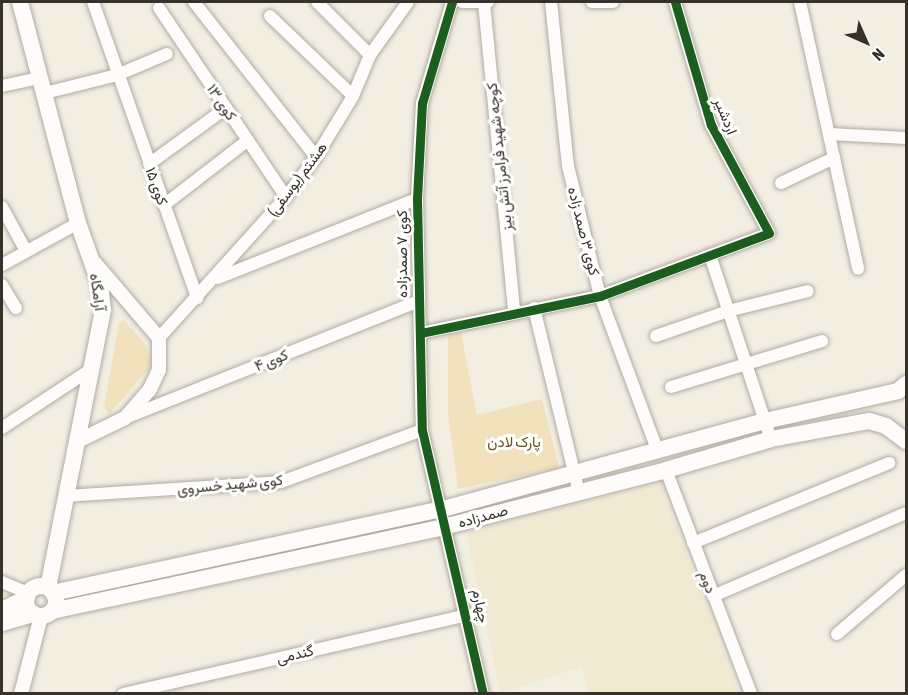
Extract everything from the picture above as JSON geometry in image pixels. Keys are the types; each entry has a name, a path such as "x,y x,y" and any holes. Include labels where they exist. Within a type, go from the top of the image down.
{"main road":[{"name":"آرامگاه","path":"20,2 78,223 92,260 103,310 93,368 65,496 50,590"},
{"name":"صمدزاده","path":"50,590 443,509 765,421 898,392 906,384"},
{"name":"صمدزاده","path":"2,623 447,526 666,470 771,439 869,421 886,426 906,441"},
{"path":"658,452 666,470"},
{"path":"2,610 28,596 39,587 50,590 56,602 42,614 28,608 28,596"}],"street":[{"name":"کوی ۱۵","path":"93,2 197,298"},
{"path":"194,2 316,157"},
{"path":"317,2 370,55"},
{"name":"هشتم (یوسفی)","path":"159,338 214,280 286,197 316,157 353,96 370,55 408,2"},
{"name":"کوی ۷ صمدزاده","path":"443,509 422,430 421,333 417,302 417,199 422,104 452,2"},
{"path":"462,2 486,2"},
{"name":"کوچه شهید فرامرز آتش بیز","path":"486,2 514,311"},
{"name":"کوی ۳ صمد زاده","path":"551,2 568,166 600,296 658,452"},
{"path":"592,2 613,2"},
{"name":"اردشیر","path":"675,2 711,125 769,233 710,255"},
{"path":"800,2 858,269"},
{"name":"کوی ۱۳","path":"159,8 286,197"},
{"path":"270,16 353,96"},
{"path":"2,86 43,86 117,75 167,54"},
{"path":"150,164 226,108"},
{"path":"829,134 906,138"},
{"path":"164,206 248,140"},
{"path":"781,183 834,158"},
{"path":"214,280 417,199"},
{"path":"2,207 26,251"},
{"path":"2,265 78,223"},
{"path":"421,333 514,311 600,296 710,255 771,439"},
{"path":"78,441 125,418 150,389 159,370 159,338 92,260"},
{"path":"2,285 16,308"},
{"path":"656,336 728,311 808,291"},
{"name":"کوی ۴","path":"125,418 417,302"},
{"path":"534,308 579,492"},
{"path":"671,387 822,341"},
{"path":"2,428 93,368"},
{"name":"کوی شهید خسروی","path":"65,496 281,482 422,430"},
{"path":"693,543 890,463"},
{"name":"دوم","path":"666,470 751,693"},
{"name":"چهارم","path":"443,509 468,615 480,693"},
{"path":"713,596 906,513"},
{"path":"837,634 906,575"},
{"path":"2,582 28,596"},
{"path":"21,693 42,614"},
{"name":"گندمی","path":"123,693 468,615"}],"shaded area":[{"path":"660,483 739,693 589,693 582,667 500,693 466,532"}],"green space":[{"path":"124,320 146,345 152,365 109,414 104,407 119,323"},
{"name":"پارک لادن","path":"461,333 477,415 542,399 559,468 458,489 448,413 448,336"}],"cycle path":[{"path":"452,2 422,103 417,199 422,430 483,694"},
{"path":"421,333 600,296 769,233 711,125 675,2"}]}
